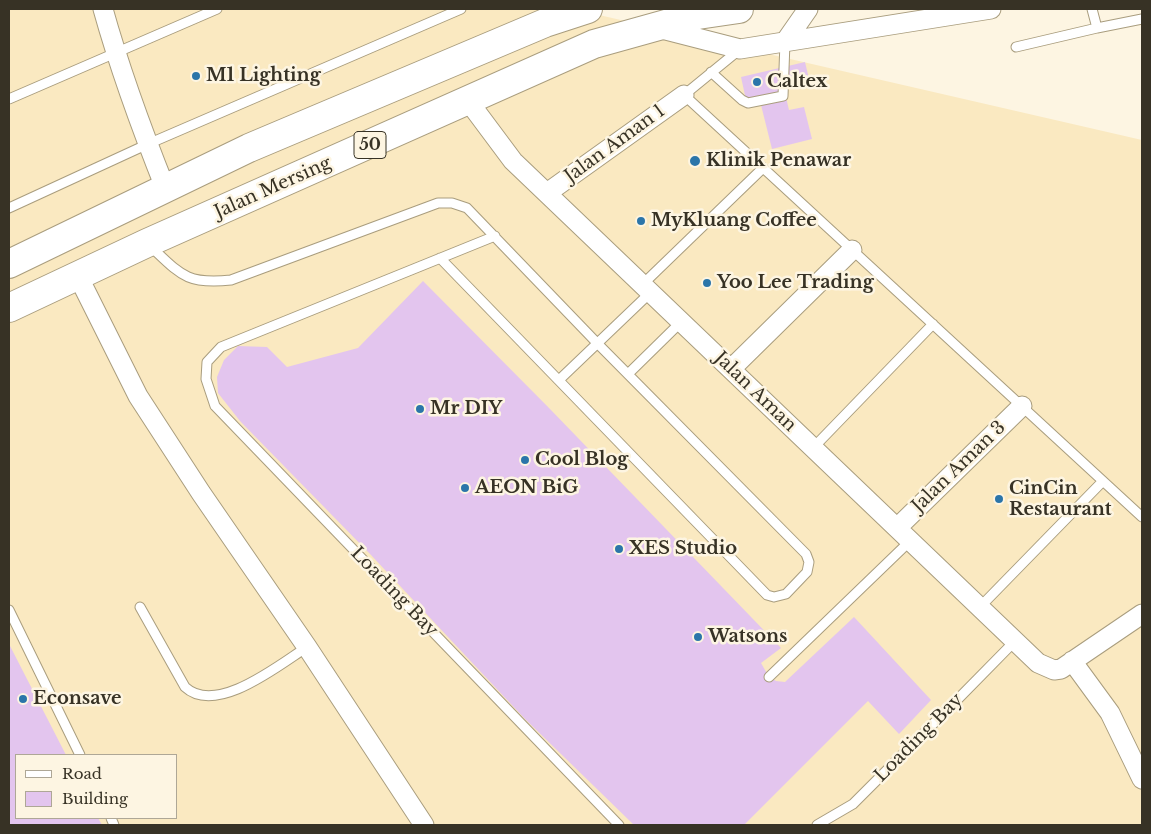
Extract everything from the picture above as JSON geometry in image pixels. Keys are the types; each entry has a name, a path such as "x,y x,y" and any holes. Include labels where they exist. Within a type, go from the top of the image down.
{"highway":[{"name":"Jalan Mersing","path":"9,308 147,243 469,102 594,44 698,16 739,9"},
{"name":"50","path":"9,264 137,202 166,190 249,148 546,22 581,10"}],"street":[{"path":"103,9 116,54 166,190"},
{"path":"785,42 808,9"},
{"path":"654,27 740,49 991,9"},
{"name":"Jalan Aman 1","path":"546,193 684,95"},
{"name":"Jalan Aman","path":"469,102 513,161 1038,662 1054,670 1061,669 1072,661"},
{"path":"731,369 852,250"},
{"path":"78,276 138,396 424,825"},
{"name":"Jalan Aman 3","path":"897,528 1022,406"},
{"path":"1142,614 1072,661 1110,713 1142,779"}],"lane":[{"path":"9,99 217,9"},
{"path":"9,208 148,144 461,9"},
{"path":"1092,9 1097,28"},
{"path":"1016,47 1142,19"},
{"path":"711,72 742,100 748,103 783,96 785,42"},
{"path":"740,49 684,95 1142,517"},
{"path":"559,380 597,343 647,288 763,168"},
{"path":"147,243 177,271 190,279 209,283 231,280 438,203 452,203 467,208 495,236 597,343 806,554 809,562 807,572 786,594 774,597 767,595 440,258 495,236"},
{"name":"Loading Bay","path":"440,258 221,347 207,362 206,379 215,406 619,825"},
{"path":"628,374 682,322"},
{"path":"813,448 933,324"},
{"path":"980,607 1103,481"},
{"path":"769,676 910,541"},
{"path":"140,606 185,686 192,693 201,696 220,694 248,685 306,647"},
{"path":"9,610 80,754"},
{"name":"Loading Bay","path":"817,825 853,804 1015,640"}],"shaded area":[{"path":"9,9 573,9 1142,140 1142,825 9,825"}],"building":[{"path":"805,62 810,83 784,89 789,110 804,107 812,139 772,149 759,97 746,100 741,77"},
{"name":"AEON BiG","path":"423,281 549,408 781,648 761,663 769,677 776,681 785,682 854,617 931,700 899,734 868,701 744,825 634,825 525,719 371,555 240,421 218,393 217,377 224,360 238,346 267,347 287,367 358,348"},
{"name":"Econsave","path":"9,644 65,754 15,754 15,819 99,819 102,825 9,825"}],"place":[{"name":"M1 Lighting","path":"196,76"},
{"name":"Caltex","path":"757,82"},
{"name":"Klinik Penawar","path":"695,161"},
{"name":"MyKluang Coffee","path":"641,221"},
{"name":"Yoo Lee Trading","path":"707,283"},
{"name":"Mr DIY","path":"420,409"},
{"name":"Cool Blog","path":"525,460"},
{"name":"AEON BiG","path":"465,488"},
{"name":"CinCin Restaurant","path":"999,499"},
{"name":"XES Studio","path":"619,549"},
{"name":"Watsons","path":"698,637"},
{"name":"Econsave","path":"23,699"}]}
